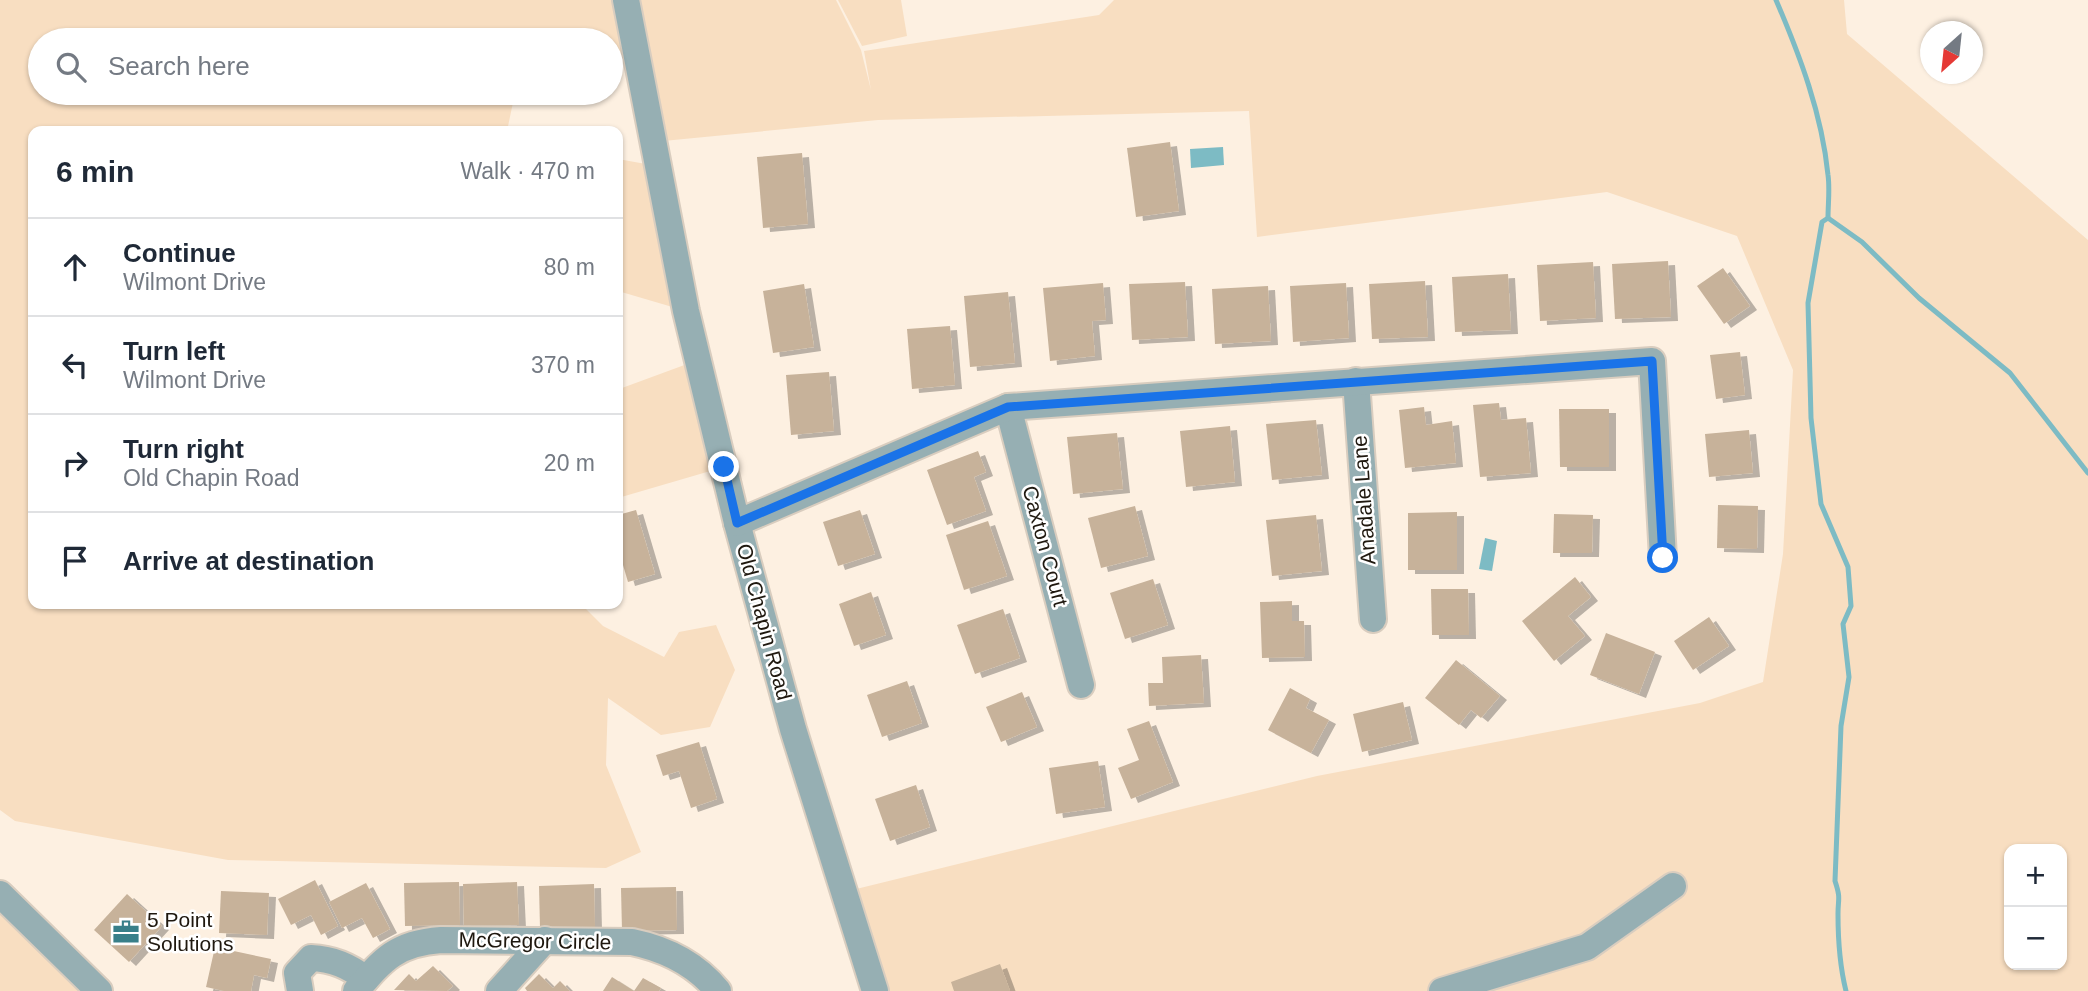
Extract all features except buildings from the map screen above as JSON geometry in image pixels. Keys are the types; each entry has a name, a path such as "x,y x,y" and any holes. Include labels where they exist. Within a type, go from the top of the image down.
{"street":[{"name":"Old Chapin Road","path":"626,0 686,311 737,523 793,729 875,991"},
{"path":"737,523 1008,407 1652,361 1663,558"},
{"name":"Anadale Lane","path":"1356,381 1373,619"},
{"name":"Caxton Court","path":"1008,407 1081,685"},
{"path":"1443,991 1587,947 1673,886"},
{"path":"0,894 99,991"},
{"path":"499,991 545,940"},
{"name":"McGregor Circle","path":"361,985 383,960 396,951 425,941 601,940 648,945 670,954 690,965 718,991"},
{"path":"300,991 297,973 311,958 328,959 357,972 361,985"}],"shaded area":[{"path":"0,0 836,0 861,50 871,90 864,51 1099,15 1114,0 1844,0 1847,34 2088,240 2088,991 875,991 844,892 1317,776 1700,703 1763,682 1783,554 1793,370 1737,236 1607,192 1257,237 1249,111 878,120 653,142 636,54 623,55 623,28 28,28 28,105 512,105 508,126 28,126 28,609 586,609 603,626 664,657 679,632 716,625 735,670 710,727 661,735 608,698 606,765 641,852 606,868 228,860 15,821 0,810"},
{"path":"838,0 901,0 907,36 862,46"},
{"path":"623,160 657,166 686,311 623,292"},
{"path":"698,360 724,467 623,497 623,388"},
{"path":"0,894 99,991 0,991"}],"water":[{"path":"1223,147 1224,165 1191,168 1190,149"},
{"path":"1485,538 1497,541 1492,571 1479,569"}],"waterway":[{"path":"1776,0 1815,108 1829,180 1828,218 1822,222 1808,303 1811,418 1821,504 1848,567 1851,606 1843,624 1849,677 1841,726 1835,881 1839,895 1840,953 1846,991"},
{"path":"1828,218 1862,242 1919,298 2010,373 2088,473"}],"place":[{"name":"5 Point Solutions","path":"126,932"}],"route":[{"path":"724,467 737,523 1008,407 1652,361 1663,558"}]}
